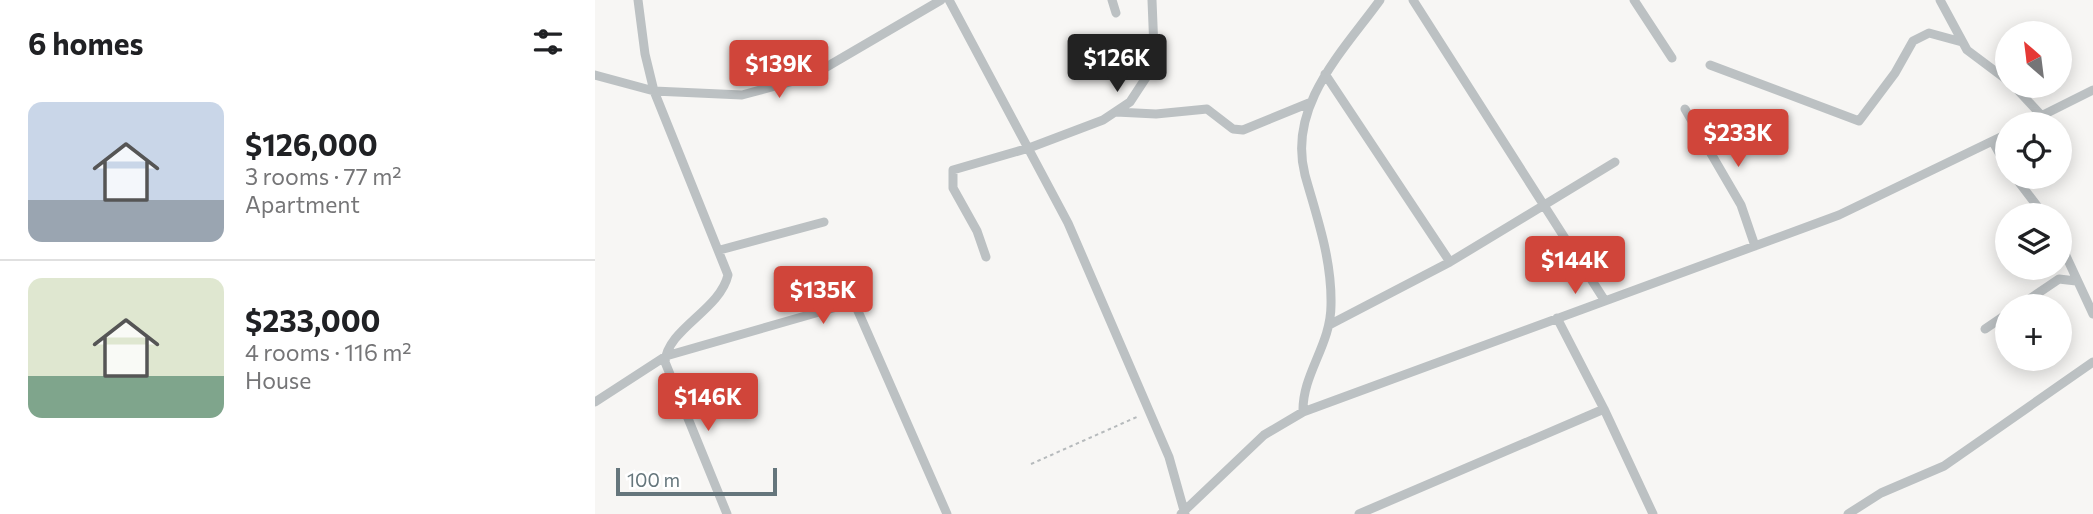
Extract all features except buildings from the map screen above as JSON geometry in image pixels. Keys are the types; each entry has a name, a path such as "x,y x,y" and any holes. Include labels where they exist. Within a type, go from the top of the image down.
{"street":[{"path":"638,0 645,54 654,91 728,275 725,287 684,330 666,356 667,373 727,514"},
{"path":"595,75 654,91 742,95 801,79 823,69 941,0"},
{"path":"949,0 1067,223 1169,457 1183,513 1264,435 1303,412 1755,246 1882,197 1993,142 1995,146"},
{"path":"1112,0 1116,13"},
{"path":"986,257 977,230 953,188 953,170 1029,148 1116,113 1130,102 1149,73 1154,50 1152,0"},
{"path":"1303,412 1306,384 1331,324 1325,242 1304,172 1301,147 1309,103 1325,74 1380,0"},
{"path":"1413,0 1605,301"},
{"path":"1634,0 1672,58"},
{"path":"1940,0 1962,43 1974,58 1995,72"},
{"path":"1710,65 1859,121 1895,73 1913,41 1929,33 1962,43"},
{"path":"1325,74 1450,262"},
{"path":"2048,112 2093,90"},
{"path":"2026,98 2039,112"},
{"path":"1116,113 1156,114 1207,109 1233,129 1243,130 1309,103"},
{"path":"1685,109 1741,205 1755,246"},
{"path":"1331,324 1450,262 1615,162"},
{"path":"2024,189 2035,203"},
{"path":"720,250 824,222"},
{"path":"2072,272 2093,314"},
{"path":"2037,294 2059,279 2076,281"},
{"path":"595,402 666,356 854,302 947,514"},
{"path":"1557,318 1604,409 1653,514"},
{"path":"1985,329 1995,322"},
{"path":"1849,514 1881,493 1944,466 2093,362"},
{"path":"1359,514 1604,409"}],"path":[{"path":"1031,464 1149,411"}]}
